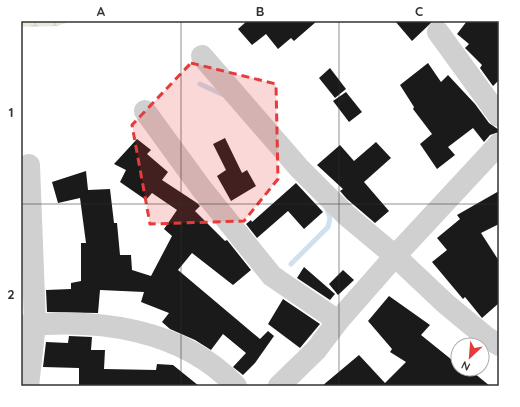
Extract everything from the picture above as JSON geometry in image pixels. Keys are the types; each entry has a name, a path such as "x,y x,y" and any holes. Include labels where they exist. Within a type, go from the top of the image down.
{"street":[{"path":"438,32 499,116"},
{"path":"202,56 300,168 346,215 394,256 446,304 486,336 499,344"},
{"path":"145,111 206,194 272,276 338,322"},
{"path":"280,386 316,350 394,256 499,144"},
{"path":"28,386 29,165"},
{"path":"28,325 118,327 144,332 176,344 201,357 223,373 236,386"}],"highlighted area":[{"path":"191,63 276,84 278,179 244,221 150,224 132,125"}],"green space":[{"path":"21,21 72,21 57,26 21,27"}],"building":[{"path":"247,21 317,21 294,41 291,38 278,49 266,34 252,45 238,29"},
{"path":"395,21 433,21 412,41"},
{"path":"467,21 499,21 499,80 493,86 480,68 482,65 465,48 469,44 457,34"},
{"path":"428,63 441,82 448,75 475,104 489,123 499,130 499,132 490,135 484,142 473,128 448,147 455,155 437,169 420,144 432,134 413,109 414,107 400,85"},
{"path":"330,68 346,89 335,98 319,78"},
{"path":"346,92 362,112 349,122 333,101"},
{"path":"225,138 242,173 247,170 256,186 231,201 217,176 226,170 213,144"},
{"path":"137,139 151,150 147,154 168,172 162,180 200,206 195,211 225,241 227,240 251,270 233,285 192,253 178,270 260,339 268,331 274,336 255,363 243,375 233,367 246,353 223,334 211,350 195,340 170,329 162,322 169,313 141,302 144,292 100,290 98,313 47,312 46,290 71,289 71,283 81,281 81,243 86,243 80,198 58,203 52,182 86,171 88,190 110,189 114,223 117,223 120,255 131,255 132,270 151,276 172,236 164,229 177,210 152,193 146,200 120,182 126,170 114,164"},
{"path":"376,142 391,158 364,182 389,211 375,223 347,199 340,191 343,189 317,165 340,145 354,161"},
{"path":"296,183 323,212 304,229 288,211 257,238 246,224 251,220 252,222"},
{"path":"499,191 499,224 481,233 499,261 499,303 482,318 465,297 463,299 432,262 447,250 437,238 460,219 457,215"},
{"path":"304,267 335,294 330,300 297,278"},
{"path":"343,270 354,280 338,295 329,284"},
{"path":"389,296 430,325 421,335 450,358 450,377 479,377 490,386 322,386 359,355 385,383 406,362 390,352 392,349 368,321"},
{"path":"283,299 320,324 300,348 268,324"},
{"path":"69,336 92,337 91,350 105,350 104,369 156,370 157,364 173,365 199,386 79,386 79,368 43,367 46,342 68,343"}],"waterway":[{"path":"200,84 224,95"},
{"path":"291,264 328,227 330,218 326,207"}]}
